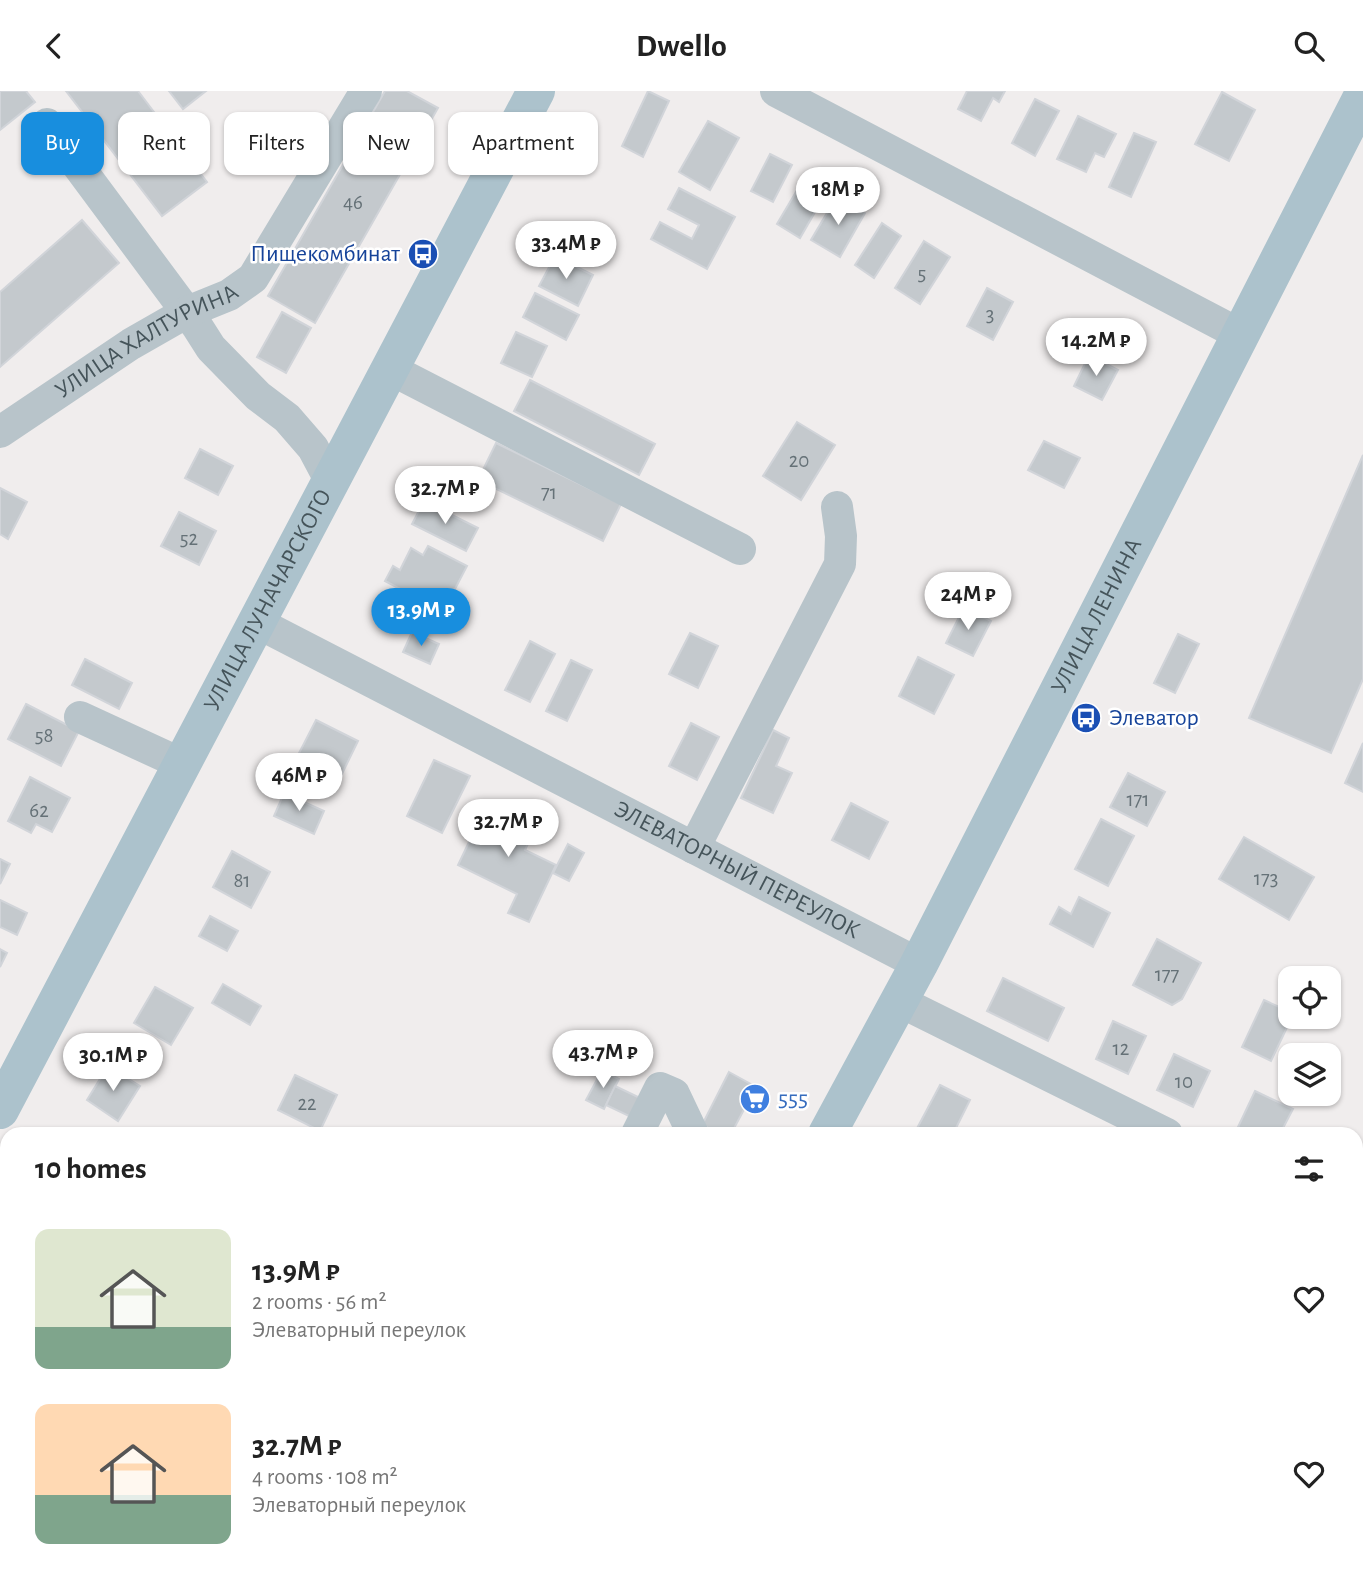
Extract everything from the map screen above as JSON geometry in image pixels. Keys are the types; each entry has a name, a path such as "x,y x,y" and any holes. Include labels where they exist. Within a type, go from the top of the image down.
{"main road":[{"name":"УЛИЦА ЛУНАЧАРСКОГО","path":"0,1110 536,91"},
{"name":"УЛИЦА ЛЕНИНА","path":"831,1127 919,964 1363,95"}],"street":[{"name":"УЛИЦА ХАЛТУРИНА","path":"0,432 131,345 187,312 229,295 253,278 366,91"},
{"path":"776,91 1241,335"},
{"path":"85,175 211,348 258,396 287,418 313,448 331,482"},
{"path":"390,369 740,549"},
{"path":"694,848 841,564 837,507"},
{"name":"ЭЛЕВАТОРНЫЙ ПЕРЕУЛОК","path":"257,623 919,964"},
{"path":"80,717 182,764"},
{"path":"899,1001 1153,1127"},
{"path":"640,1127 660,1088 674,1094 690,1127"}],"building":[{"path":"0,91 26,91 35,102 0,130"},
{"path":"66,91 138,91 154,112 118,112 118,159 104,140 104,112 82,112"},
{"path":"169,91 206,91 183,109"},
{"path":"385,91 407,91 438,108 434,115 434,112 373,112"},
{"path":"648,91 669,101 643,157 622,146"},
{"path":"967,91 1005,91 999,102 993,98 981,121 958,109"},
{"path":"1222,92 1255,110 1229,161 1195,144"},
{"path":"1035,99 1059,111 1035,156 1012,143"},
{"path":"1078,116 1116,134 1104,157 1095,153 1086,172 1057,159"},
{"path":"708,121 739,138 710,190 679,172"},
{"path":"1134,133 1156,142 1131,197 1109,187"},
{"path":"770,154 792,165 773,202 751,191"},
{"path":"343,165 343,175 400,175 315,323 268,296"},
{"path":"131,175 202,175 207,182 162,216"},
{"path":"803,180 826,193 800,238 777,224"},
{"path":"679,188 735,217 707,269 651,239 660,222 692,239 699,225 668,209"},
{"path":"837,196 865,213 840,257 811,240"},
{"path":"82,220 119,263 0,367 0,292"},
{"path":"882,223 901,236 874,278 855,265"},
{"path":"924,241 950,257 920,304 895,288"},
{"path":"555,256 593,275 578,306 539,286"},
{"path":"987,288 1013,302 993,340 967,326"},
{"path":"535,293 579,315 566,340 523,317"},
{"path":"282,312 311,328 286,373 257,357"},
{"path":"516,332 547,346 532,377 501,363"},
{"path":"1089,355 1118,370 1102,400 1074,386"},
{"path":"530,380 655,444 639,475 514,411"},
{"path":"797,422 835,445 801,500 763,476"},
{"path":"1044,441 1080,458 1064,488 1028,470"},
{"path":"496,443 621,504 603,541 478,480"},
{"path":"200,449 233,466 218,495 185,478"},
{"path":"1363,455 1363,679 1331,753 1249,718"},
{"path":"0,488 27,502 8,539 0,534"},
{"path":"424,501 478,528 466,551 412,524"},
{"path":"179,512 216,531 199,565 161,546"},
{"path":"428,546 467,566 442,614 435,611 432,617 399,600 404,591 385,581 393,566 400,570 411,548 423,555"},
{"path":"964,607 991,621 973,656 946,643"},
{"path":"412,632 439,644 430,664 403,652"},
{"path":"690,633 718,646 698,688 669,674"},
{"path":"1178,634 1199,644 1175,693 1154,683"},
{"path":"530,641 555,654 530,702 505,690"},
{"path":"918,657 954,675 934,714 899,696"},
{"path":"85,659 132,683 119,709 72,685"},
{"path":"571,660 592,670 567,721 546,711"},
{"path":"26,704 79,731 61,766 8,739"},
{"path":"316,720 358,741 340,778 297,757"},
{"path":"691,723 719,737 697,780 669,766"},
{"path":"773,730 789,738 776,766 792,773 773,813 741,798"},
{"path":"1363,743 1363,792 1345,783"},
{"path":"434,760 470,776 442,833 407,816"},
{"path":"1128,773 1165,792 1147,826 1110,807"},
{"path":"30,777 70,798 52,832 36,824 31,833 8,821"},
{"path":"284,793 324,811 314,834 274,816"},
{"path":"851,803 888,822 869,859 832,840"},
{"path":"487,804 536,827 525,850 556,865 529,922 508,913 517,894 458,865"},
{"path":"1101,819 1134,836 1108,886 1075,869"},
{"path":"1244,837 1314,877 1289,920 1219,879"},
{"path":"568,844 584,853 569,881 553,873"},
{"path":"232,851 270,872 251,908 213,887"},
{"path":"0,859 10,864 0,884"},
{"path":"1079,897 1110,913 1093,947 1050,924 1059,907 1071,914"},
{"path":"0,900 27,913 17,935 0,927"},
{"path":"210,916 238,931 227,951 199,936"},
{"path":"1157,939 1201,963 1182,999 1172,1005 1133,985"},
{"path":"0,949 7,953 0,967"},
{"path":"1003,978 1064,1008 1048,1041 987,1011"},
{"path":"223,984 261,1006 250,1025 212,1003"},
{"path":"155,987 193,1008 171,1045 134,1023"},
{"path":"1264,1000 1278,1006 1278,1029 1286,1029 1271,1061 1242,1047"},
{"path":"1113,1021 1146,1036 1128,1074 1096,1059"},
{"path":"1174,1054 1210,1071 1193,1107 1157,1090"},
{"path":"108,1066 140,1086 118,1121 87,1100"},
{"path":"602,1070 619,1079 604,1109 586,1100"},
{"path":"729,1072 756,1087 735,1127 702,1125"},
{"path":"295,1075 337,1095 322,1127 312,1127 278,1110"},
{"path":"940,1085 970,1100 956,1127 918,1127"},
{"path":"615,1086 663,1109 654,1127 652,1127 606,1105"},
{"path":"1255,1091 1278,1102 1278,1106 1293,1109 1284,1127 1238,1127"}],"place":[{"name":"Пищекомбинат","path":"423,254"},
{"name":"Элеватор","path":"1086,718"},
{"name":"555","path":"755,1099"}]}
